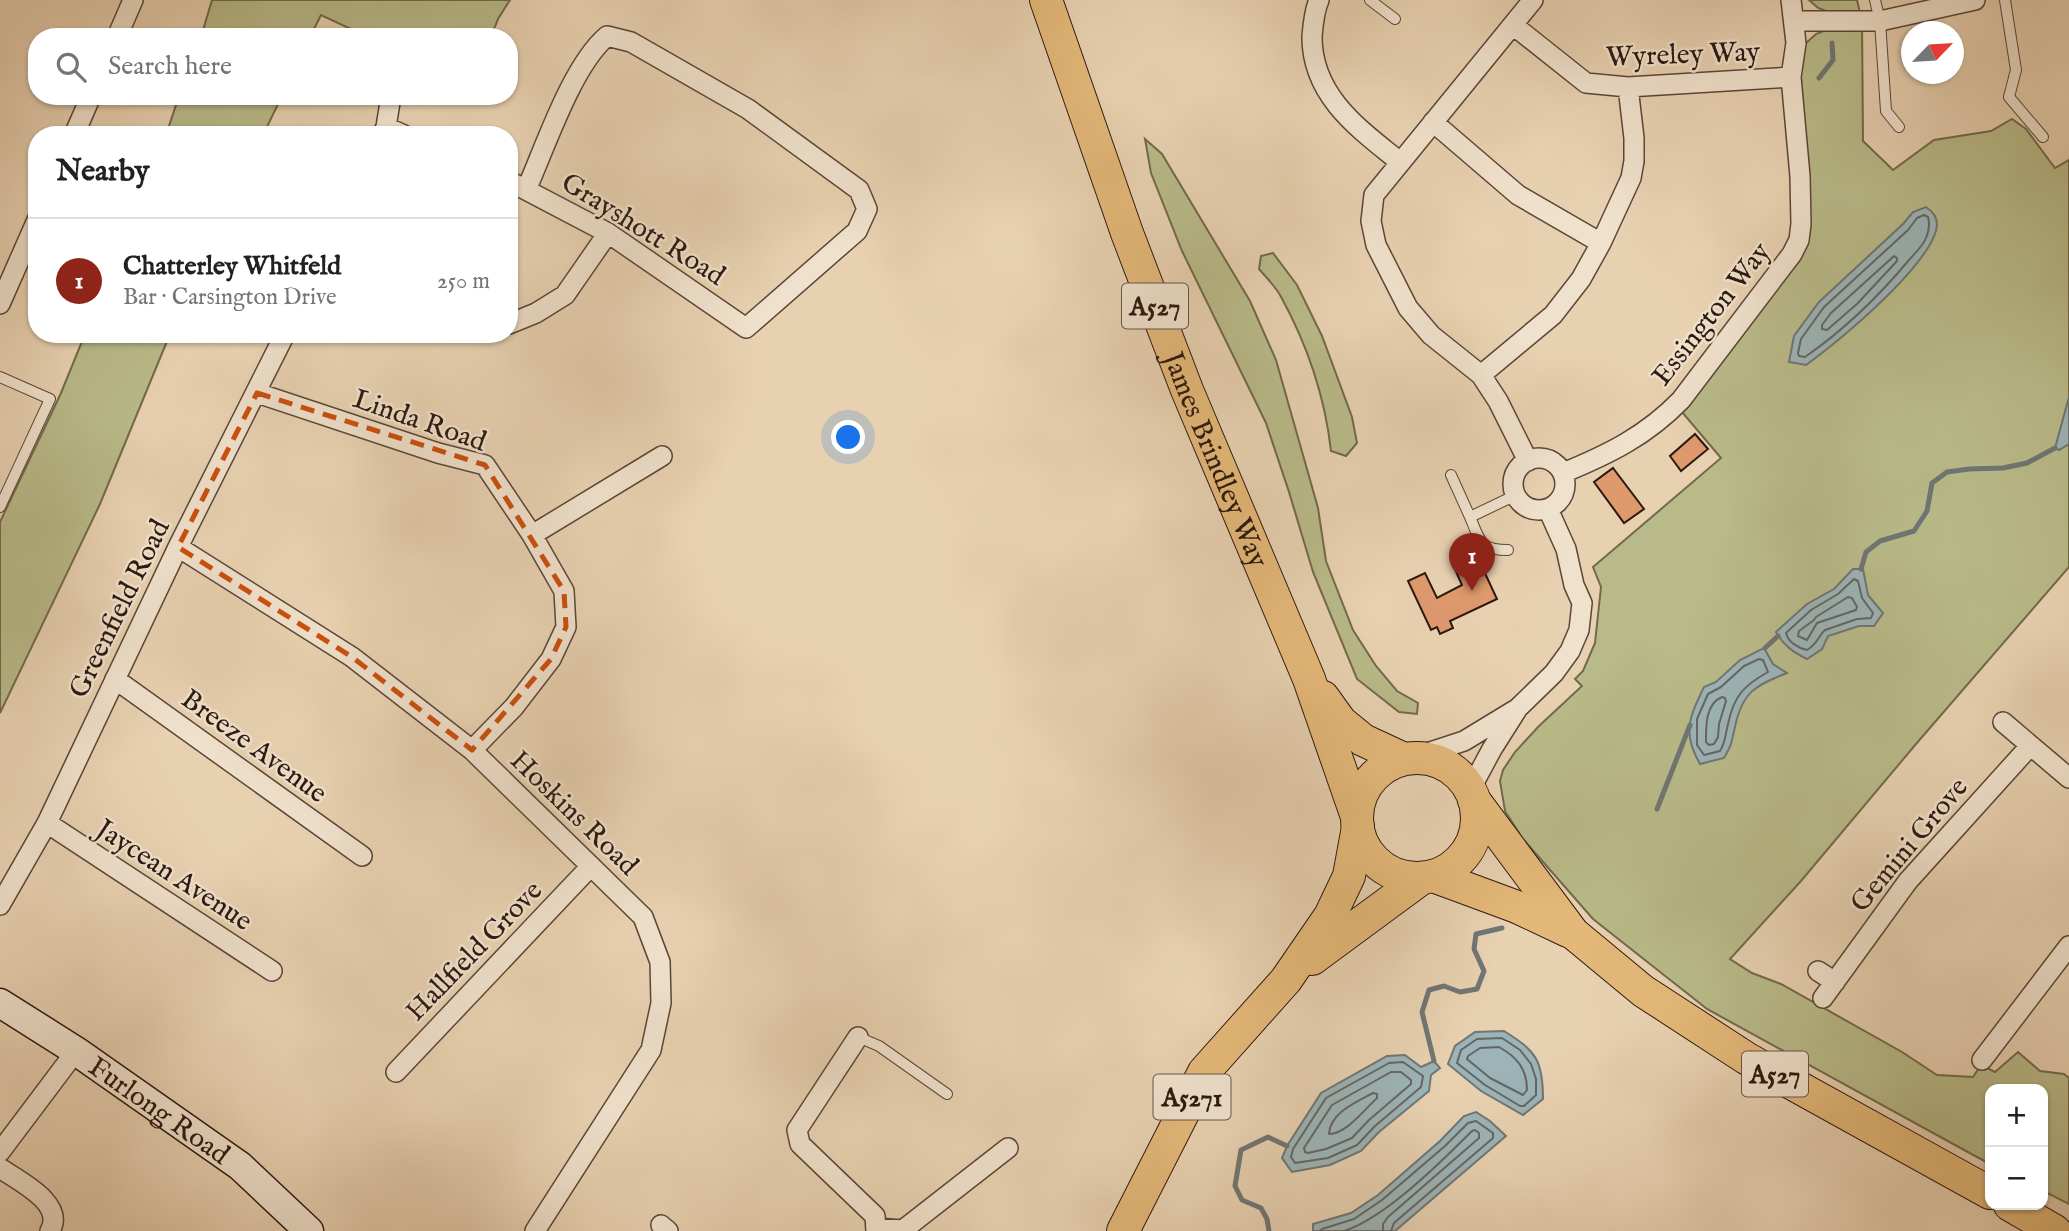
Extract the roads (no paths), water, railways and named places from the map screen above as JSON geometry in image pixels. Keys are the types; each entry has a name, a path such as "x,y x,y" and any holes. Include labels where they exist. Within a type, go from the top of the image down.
{"main road":[{"name":"James Brindley Way","path":"1046,0 1127,233 1187,390 1309,679 1357,822"},
{"name":"James Brindley Way","path":"1309,679 1341,722 1363,740 1410,758"},
{"name":"A527","path":"1410,758 1436,761 1454,771 1573,933 1643,991 1746,1058 1985,1190"},
{"path":"1357,822 1360,798 1372,777 1388,765 1410,758"},
{"path":"1427,877 1455,864 1469,847 1474,836 1477,814 1472,795"},
{"name":"A527","path":"1357,822 1362,843 1374,859 1390,872 1410,877 1427,877 1517,907 1573,933"},
{"name":"A5271","path":"1123,1231 1204,1072 1286,979 1330,916 1349,876 1357,822"},
{"name":"A5271","path":"1286,979 1427,877"},
{"path":"2019,1210 2055,1231"}],"street":[{"path":"121,28 134,0"},
{"path":"1319,0 1313,27 1312,52 1319,76 1333,103 1399,162"},
{"path":"1528,461 1498,401 1481,375 1431,335 1408,308 1376,245 1370,221 1374,195 1533,0"},
{"name":"Essington Way","path":"1563,473 1595,460 1631,440 1667,414 1681,400 1792,254 1799,240 1800,176 1791,77 1796,43 1791,0"},
{"path":"1795,21 1880,21 1975,0"},
{"name":"Wyreley Way","path":"1513,25 1586,83 1628,87 1791,77"},
{"name":"Grayshott Road","path":"607,36 631,41 748,108 859,190 867,209 858,231 746,328 608,233 518,184 570,88 596,46 607,36"},
{"path":"1481,375 1553,315 1581,279 1601,243 1631,178 1634,161 1628,87"},
{"path":"78,126 87,105"},
{"path":"385,126 389,105"},
{"path":"1433,122 1518,195 1601,243"},
{"path":"518,320 565,295 608,233"},
{"path":"0,304 28,240"},
{"name":"Greenfield Road","path":"0,905 47,823 178,547 281,343"},
{"name":"Linda Road","path":"257,393 438,453 485,465 533,535 564,591 566,627 551,659 514,707 472,750"},
{"path":"533,535 662,456"},
{"path":"1540,458 1550,460 1563,473 1563,495 1548,509 1528,508 1516,495 1513,485 1515,475 1528,461 1540,458"},
{"path":"1410,758 1464,741 1518,708 1554,673 1570,651 1579,630 1582,603 1574,585 1566,549 1548,509"},
{"name":"Hoskins Road","path":"178,547 352,657 472,750 643,917 660,962 662,1003 651,1050 535,1231"},
{"name":"Breeze Avenue","path":"115,679 362,856"},
{"path":"1472,795 1492,749 1518,708"},
{"path":"2003,722 2069,778"},
{"name":"Gemini Grove","path":"1825,984 1908,881 2030,746"},
{"name":"Jaycean Avenue","path":"47,823 272,971"},
{"name":"Hallfield Grove","path":"396,1072 591,866"},
{"path":"1982,1060 2062,969 2069,946"},
{"name":"Furlong Road","path":"0,1003 76,1051 240,1166 309,1231"},
{"path":"858,1037 797,1130 800,1144 875,1216 876,1229 902,1230 1009,1148"},
{"path":"0,1152 76,1051"},
{"path":"0,1168 46,1200 53,1215 50,1231"}],"lane":[{"path":"1370,0 1395,19"},
{"path":"1875,0 1880,21 1886,111 1899,127"},
{"path":"2005,0 2016,70 2009,97 2043,137"},
{"path":"0,377 50,399 0,507"},
{"path":"1451,475 1482,544 1493,550 1508,550"},
{"path":"1470,517 1516,495"},
{"path":"858,1037 879,1046 947,1094"}],"water":[{"path":"1926,207 1937,221 1932,240 1903,279 1860,321 1806,365 1789,362 1794,336 1819,302 1913,212"},
{"path":"2069,397 2069,444 2059,450 2055,448"},
{"path":"1853,569 1863,569 1868,595 1883,613 1874,626 1859,626 1828,636 1822,649 1807,659 1797,654 1776,632 1807,604 1834,589"},
{"path":"1764,648 1773,664 1787,673 1759,686 1746,698 1724,758 1700,764 1689,734 1691,717 1704,687 1716,682 1740,660"},
{"path":"1504,1031 1530,1051 1539,1066 1543,1099 1523,1115 1481,1091 1448,1064 1455,1046 1475,1032"},
{"path":"1405,1055 1421,1067 1434,1061 1440,1068 1431,1075 1429,1091 1379,1132 1361,1151 1330,1165 1292,1172 1282,1158 1321,1093 1387,1056"},
{"path":"1476,1112 1506,1136 1395,1231 1313,1231 1313,1224 1351,1213 1378,1195 1440,1141 1464,1116"}],"waterway":[{"path":"1819,78 1833,60 1832,43"},
{"path":"1861,569 1866,552 1880,541 1914,531 1927,511 1932,483 1947,472 2003,468 2027,463 2055,448"},
{"path":"1765,648 1778,636"},
{"path":"1657,809 1690,725"},
{"path":"1434,1061 1422,1012 1429,990 1444,986 1460,992 1477,989 1484,971 1474,949 1476,934 1502,928"},
{"path":"1269,1231 1261,1208 1242,1200 1235,1186 1241,1150 1268,1137 1287,1146"}],"place":[{"name":"Chatterley Whitfeld","path":"1472,591"}]}
